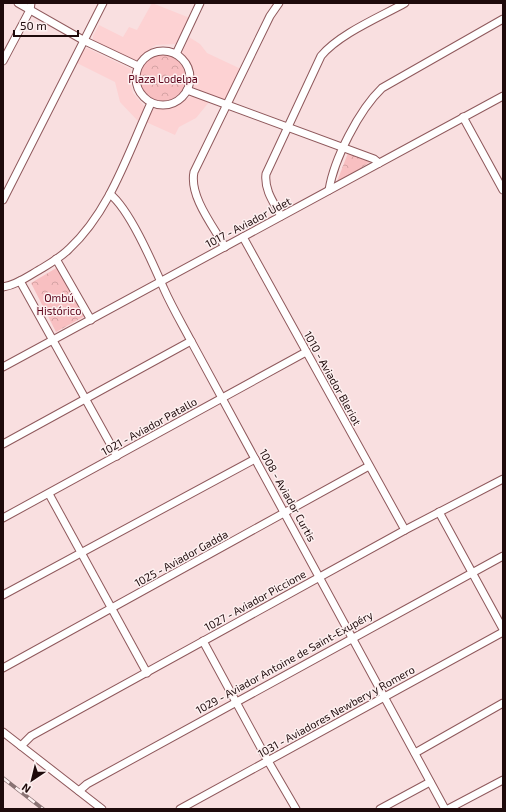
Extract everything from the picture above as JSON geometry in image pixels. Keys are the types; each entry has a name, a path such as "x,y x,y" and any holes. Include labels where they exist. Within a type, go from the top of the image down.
{"street":[{"path":"18,3 30,6 83,40 138,66"},
{"path":"3,200 103,3"},
{"path":"176,54 200,3"},
{"path":"225,247 196,196 193,182 196,168 270,16 279,3"},
{"path":"281,216 267,191 265,179 271,160 317,64 326,49 340,39 405,3"},
{"path":"3,61 30,6"},
{"path":"329,190 343,148 366,106 382,88 503,19"},
{"path":"158,51 167,51 176,54 187,66 190,74 187,90 176,102 167,105 151,103 139,91 136,74 138,66 143,59 158,51"},
{"path":"187,90 226,106 374,159 379,163"},
{"name":"1017 - Aviador Udet","path":"3,367 503,96"},
{"path":"3,287 20,281 56,259 67,251 85,231 110,194 151,103"},
{"path":"463,117 503,190"},
{"name":"1008 - Aviador Curtis","path":"110,194 120,204 191,341 446,809"},
{"name":"1010 - Aviador Bleriot","path":"243,237 405,530"},
{"path":"56,259 91,320"},
{"path":"20,281 117,456"},
{"path":"3,444 191,341"},
{"name":"1021 - Aviador Patallo","path":"3,518 306,352"},
{"path":"3,595 256,459"},
{"name":"1025 - Aviador Gadda","path":"3,668 285,514 369,466"},
{"name":"1027 - Aviador Piccione","path":"21,746 31,736 405,530 503,479"},
{"path":"49,494 146,673"},
{"path":"439,512 503,630"},
{"name":"1029 - Aviador Antoine de Saint-Exupéry","path":"79,791 86,784 503,556"},
{"name":"1031 - Aviadores Newbery y Romero","path":"180,809 503,630"},
{"path":"203,641 268,761 296,809"},
{"path":"415,753 503,703"},
{"path":"3,732 102,809"},
{"path":"446,809 503,780"},
{"path":"380,809 430,782"}],"shaded area":[{"path":"152,3 190,18 176,44 156,45 147,51 138,61 93,42 93,36 99,25 123,37 129,27 137,30"},
{"path":"189,37 200,44 207,53 241,69 225,102 190,89 191,71 182,53"},
{"path":"87,48 131,69 130,81 133,93 145,107 138,121 120,102 115,82 77,63 84,49"},
{"path":"193,95 209,102 196,118 179,127 175,135 146,122 153,109 173,108"}],"green space":[{"name":"Plaza Lodelpa","path":"158,55 168,55 180,61 185,69 185,87 180,95 172,100 158,101 150,98 143,91 140,83 140,73 143,65 150,58"},
{"path":"348,153 370,162 336,184"},
{"name":"Ombú Histórico","path":"58,267 85,316 56,332 31,283"}],"railway":[{"path":"3,778 43,809"}]}
